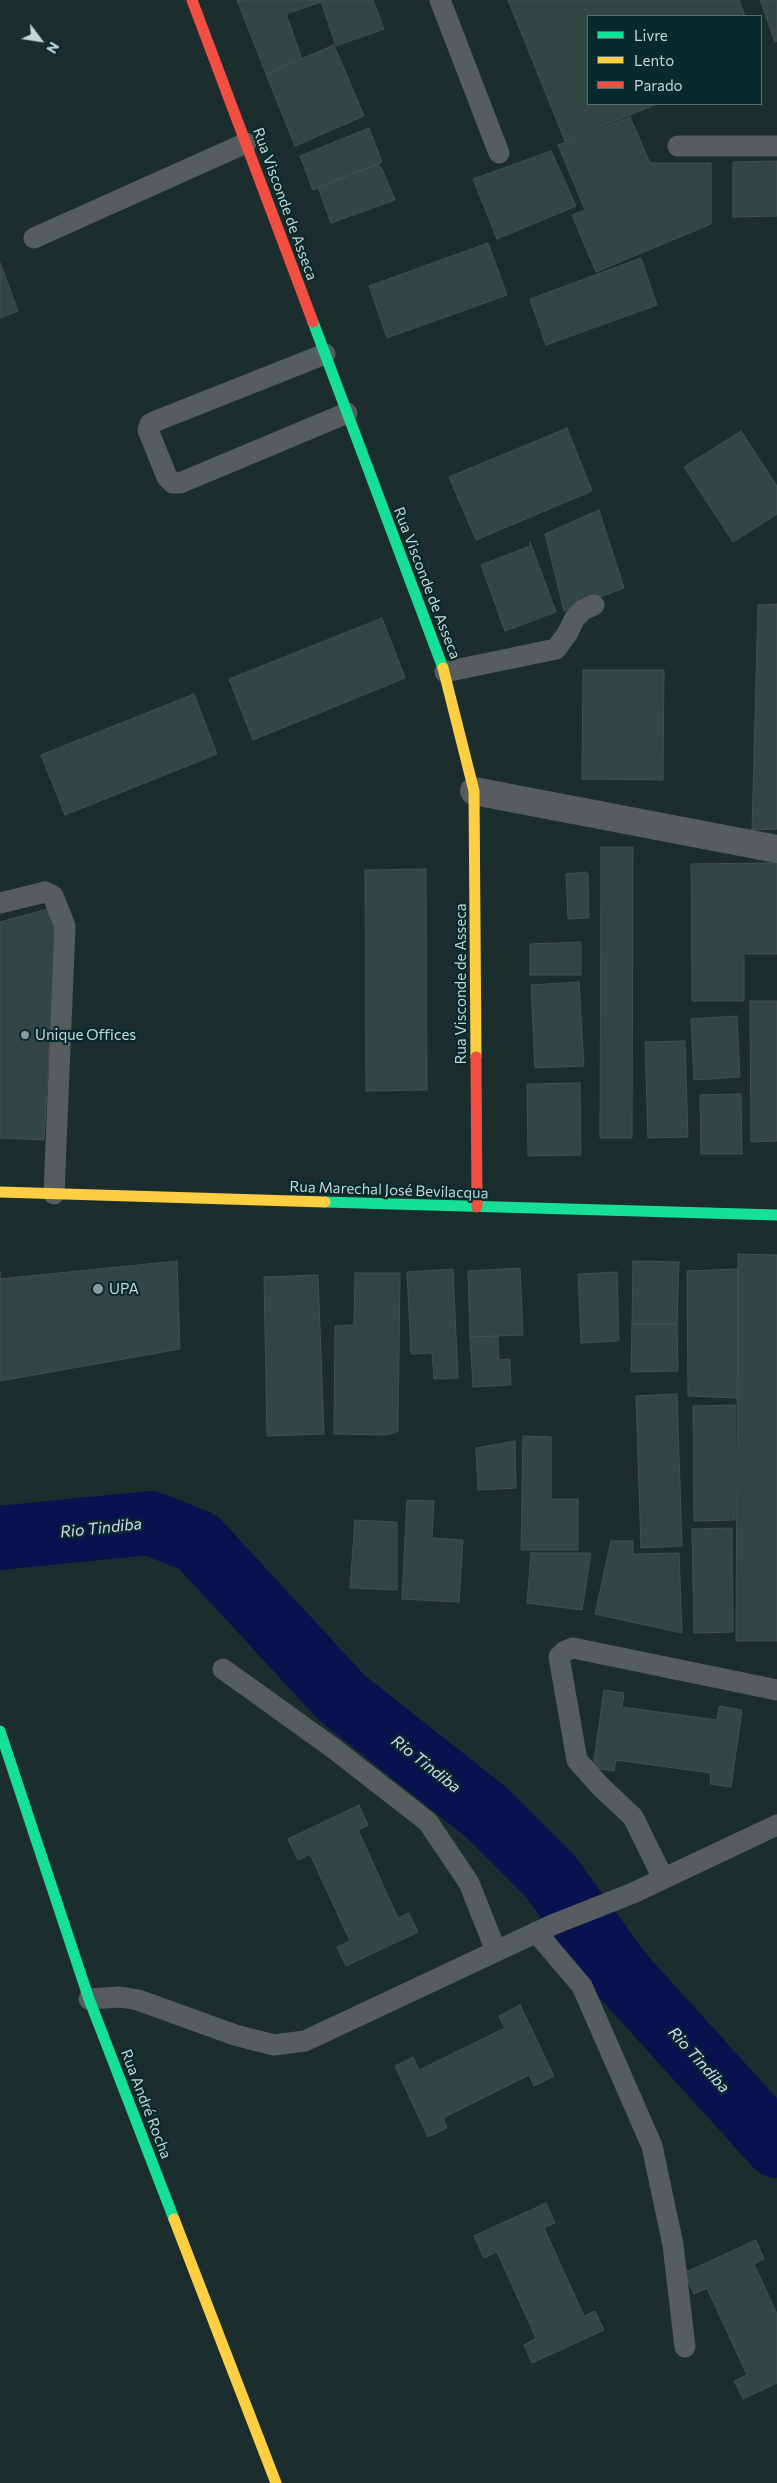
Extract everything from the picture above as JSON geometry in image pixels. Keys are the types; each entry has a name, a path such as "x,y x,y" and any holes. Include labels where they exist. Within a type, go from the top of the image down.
{"street":[{"name":"Rua Visconde de Asseca","path":"192,0 445,672 474,791 477,1207"},
{"path":"474,791 777,849"},
{"name":"Rua Marechal José Bevilacqua","path":"0,1192 777,1215"},
{"name":"Rua André Rocha","path":"0,1731 90,1999 276,2483"}],"lane":[{"path":"440,0 499,153"},
{"path":"34,238 246,143"},
{"path":"678,146 777,146"},
{"path":"325,354 156,421 150,424 148,430 167,477 173,483 180,483 347,413"},
{"path":"445,672 556,649 567,634 575,618 583,610 594,605"},
{"path":"0,903 45,892 53,896 65,926 54,1194"},
{"path":"663,1878 633,1818 600,1786 577,1760 559,1657 565,1651 573,1648 777,1690"},
{"path":"223,1669 333,1748 428,1822 468,1883 496,1951"},
{"path":"90,1999 120,1997 138,2000 235,2035 274,2045 305,2041 544,1928 633,1892 777,1825"},
{"path":"544,1928 582,1986 652,2146 673,2245 685,2348"}],"building":[{"path":"237,0 373,0 384,29 336,46 321,2 286,14 302,59 266,74"},
{"path":"508,0 739,0 745,15 587,15 587,105 655,105 565,141"},
{"path":"760,0 777,0 777,41 775,42"},
{"path":"334,45 364,116 295,146 266,74"},
{"path":"630,117 650,163 711,163 711,224 596,272 572,215 585,210 558,145"},
{"path":"369,128 382,162 313,190 300,156"},
{"path":"551,151 576,206 497,239 473,179"},
{"path":"777,161 777,216 733,217 733,162"},
{"path":"378,164 395,200 331,223 318,187"},
{"path":"488,243 507,295 387,338 369,286"},
{"path":"641,258 657,305 546,345 530,299"},
{"path":"0,263 18,311 0,318"},
{"path":"567,428 592,491 476,540 449,477"},
{"path":"741,431 777,486 777,514 733,542 684,467"},
{"path":"599,510 624,588 564,611 545,534"},
{"path":"530,542 556,612 505,631 481,565 530,546"},
{"path":"777,604 777,829 752,830 758,605"},
{"path":"382,618 405,678 253,740 229,679"},
{"path":"583,670 664,670 663,780 582,779"},
{"path":"194,694 217,754 65,815 41,755"},
{"path":"601,847 633,847 632,1138 600,1138"},
{"path":"777,863 777,954 744,954 744,1001 692,1001 691,864"},
{"path":"426,869 427,1090 366,1091 365,870"},
{"path":"586,872 588,874 589,918 568,919 566,874"},
{"name":"Unique Offices","path":"48,909 56,932 44,1140 0,1138 0,922"},
{"path":"581,942 581,975 530,975 530,944"},
{"path":"579,982 584,1066 535,1068 531,985"},
{"path":"750,1001 777,1001 777,1141 751,1142"},
{"path":"737,1016 740,1077 694,1080 691,1019"},
{"path":"685,1041 688,1137 648,1138 645,1042"},
{"path":"580,1083 581,1155 528,1156 527,1084"},
{"path":"741,1094 742,1154 701,1154 700,1095"},
{"path":"738,1254 777,1255 777,1641 736,1641"},
{"path":"177,1261 180,1349 0,1381 0,1279"},
{"path":"633,1261 679,1262 677,1324 632,1324"},
{"path":"520,1268 523,1335 470,1337 468,1271"},
{"path":"453,1269 458,1378 434,1379 432,1353 411,1354 407,1272"},
{"path":"738,1269 738,1398 688,1396 687,1271"},
{"path":"617,1272 619,1341 581,1343 578,1274"},
{"path":"355,1273 400,1273 398,1431 387,1435 334,1434 335,1326 354,1325"},
{"path":"318,1275 324,1434 267,1436 264,1277"},
{"path":"632,1324 677,1324 678,1371 631,1372"},
{"path":"498,1336 499,1360 510,1359 511,1385 473,1387 470,1337"},
{"path":"677,1394 682,1546 641,1548 636,1396"},
{"path":"735,1405 735,1520 694,1521 693,1406"},
{"path":"523,1436 551,1437 551,1499 578,1499 578,1550 521,1550"},
{"path":"515,1441 516,1488 478,1490 476,1448"},
{"path":"407,1500 434,1501 432,1538 463,1540 459,1602 402,1599"},
{"path":"355,1520 397,1522 397,1590 350,1588"},
{"path":"732,1528 733,1632 694,1633 692,1529"},
{"path":"611,1541 633,1541 633,1554 679,1553 682,1633 595,1614"},
{"path":"531,1553 591,1553 582,1610 527,1603"},
{"path":"604,1690 624,1693 622,1707 717,1720 719,1706 742,1710 731,1787 710,1784 711,1773 616,1760 614,1771 593,1768"},
{"path":"359,1805 368,1825 358,1830 398,1918 409,1913 418,1932 346,1966 337,1947 350,1941 310,1854 298,1860 288,1839"},
{"path":"520,2005 554,2076 534,2086 529,2075 443,2118 447,2128 428,2137 395,2066 413,2057 419,2070 505,2028 499,2016"},
{"path":"546,2203 555,2223 544,2228 584,2316 595,2311 604,2330 532,2363 524,2345 536,2338 497,2252 484,2258 474,2236"},
{"path":"756,2240 764,2259 754,2264 777,2314 777,2383 743,2399 734,2381 747,2375 707,2288 694,2294 684,2273"}],"waterway":[{"name":"Rio Tindiba","path":"0,1538 150,1523 198,1542 342,1698 486,1812 550,1876 622,1975 777,2146"}],"traffic: fast":[{"path":"313,322 443,668"},
{"path":"325,1202 777,1215"},
{"path":"0,1731 89,1999 174,2219"}],"traffic: slow":[{"path":"443,668 474,791 476,1057"},
{"path":"0,1192 325,1202"},
{"path":"174,2219 276,2483"}],"traffic: jam":[{"path":"192,0 313,322"},
{"path":"476,1057 477,1207"}],"place":[{"name":"Unique Offices","path":"25,1035"},
{"name":"UPA","path":"98,1289"}]}
